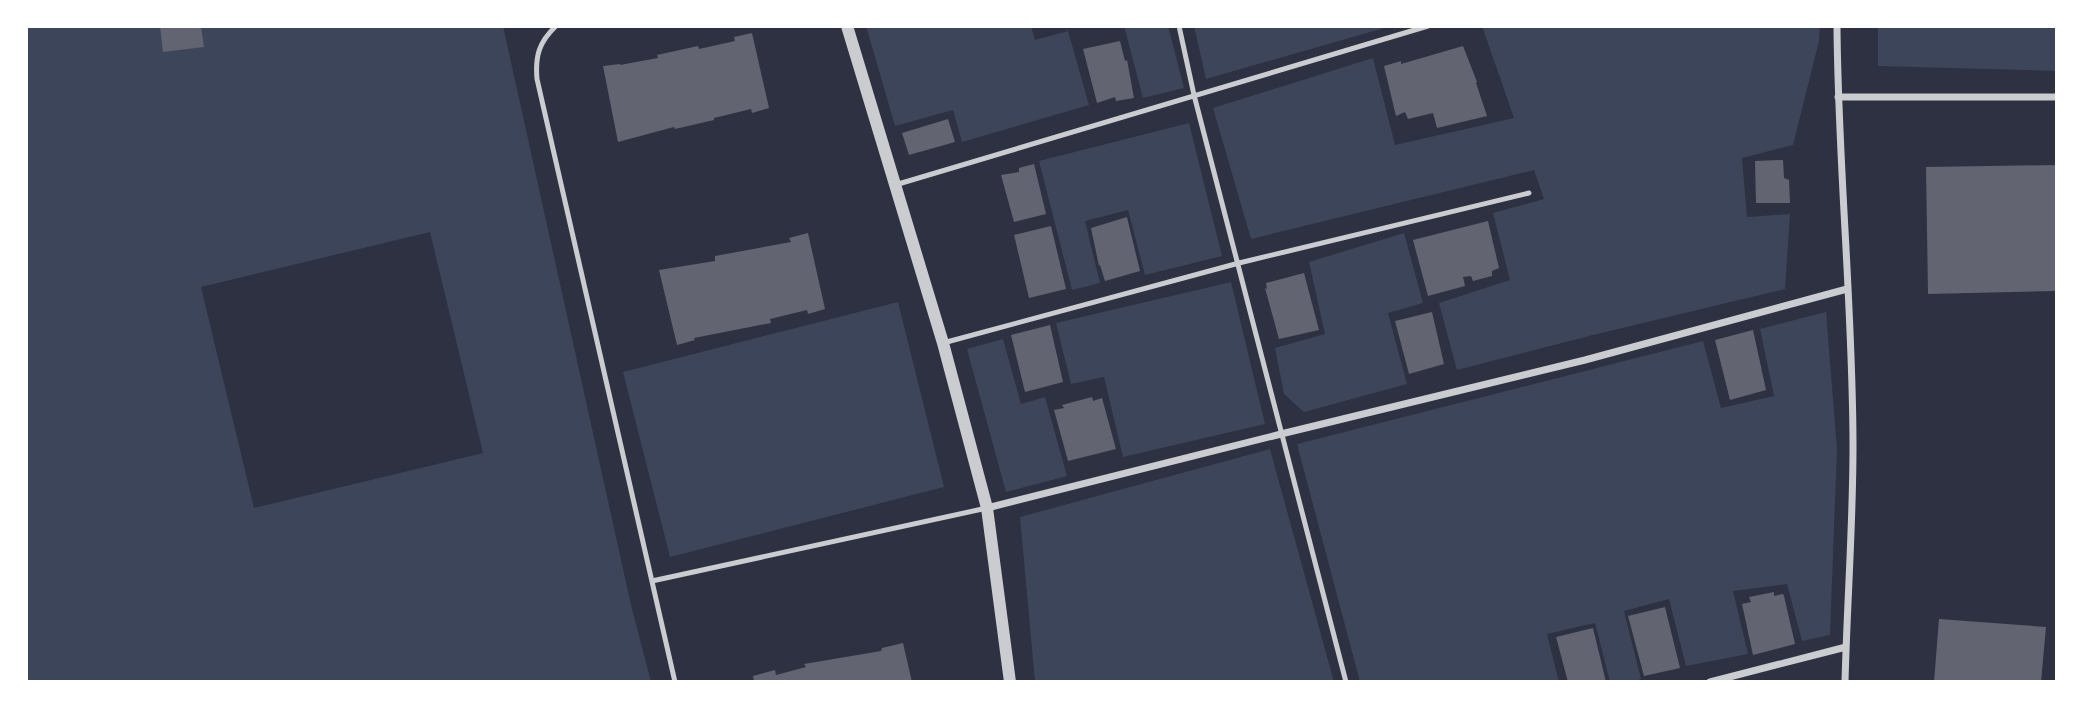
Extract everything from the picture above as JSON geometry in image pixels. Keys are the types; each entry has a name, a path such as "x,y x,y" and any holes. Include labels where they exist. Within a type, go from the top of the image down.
{"street":[{"path":"847,26 943,343 986,508 1010,682"},
{"path":"1838,26 1838,97 1853,447 1845,682"},
{"path":"1838,97 2057,97"},
{"path":"986,508 1585,360 1847,289"},
{"path":"1710,682 1846,647"}],"lane":[{"path":"556,26 536,58 540,92 675,682"},
{"path":"1179,26 1194,95 1346,682"},
{"path":"895,185 1428,26"},
{"path":"943,343 1239,263 1529,193"},
{"path":"652,581 986,508"}],"shaded area":[{"path":"26,26 503,26 631,605 651,682 26,682","holes":["430,232 483,453 254,508 201,287"]},
{"path":"866,26 1031,26 1035,40 1068,31 1089,105 962,142 953,110 895,126"},
{"path":"1124,26 1168,26 1184,88 1143,98"},
{"path":"1194,26 1391,26 1206,79"},
{"path":"1482,26 1820,26 1819,41 1793,145 1742,158 1747,217 1790,214 1785,289 1457,370 1439,303 1510,280 1493,213 1544,199 1534,170 1251,239 1213,108 1373,58 1395,145 1514,118"},
{"path":"1878,26 2057,26 2057,71 1878,66"},
{"path":"1189,123 1222,256 1145,275 1128,210 1085,221 1100,283 1072,290 1039,161"},
{"path":"1404,233 1423,303 1388,313 1407,384 1304,412 1284,394 1275,348 1325,334 1309,262"},
{"path":"1231,282 1265,424 1123,457 1104,377 1071,384 1056,323"},
{"path":"898,302 944,487 670,557 623,372"},
{"path":"1826,312 1837,449 1830,635 1802,641 1787,584 1733,591 1748,654 1686,666 1669,599 1624,611 1641,679 1632,682 1610,682 1595,623 1547,634 1559,682 1360,682 1297,444 1703,341 1721,408 1774,396 1760,329"},
{"path":"1003,339 1021,404 1045,397 1067,476 1006,492 967,349"},
{"path":"1270,449 1334,682 1035,682 1020,517"}],"building":[{"path":"160,26 201,26 204,47 163,52"},
{"path":"752,33 769,108 752,113 751,109 618,142 603,66 658,58 657,55 698,46 699,49 735,41 734,37"},
{"path":"1120,41 1125,61 1127,60 1134,98 1116,101 1115,97 1097,103 1083,49"},
{"path":"1463,46 1487,116 1437,128 1433,113 1408,119 1405,112 1396,116 1384,66 1401,61 1401,64"},
{"path":"948,119 955,142 909,155 902,133"},
{"path":"1783,160 1784,178 1789,180 1790,203 1756,203 1755,161"},
{"path":"1034,164 1046,214 1014,222 1001,175 1019,172 1019,168"},
{"path":"2057,165 2057,291 1928,294 1926,167"},
{"path":"1127,217 1140,271 1105,281 1091,228"},
{"path":"1488,221 1499,268 1492,271 1492,276 1473,281 1471,276 1463,277 1465,286 1428,296 1413,240"},
{"path":"1051,226 1066,289 1029,298 1014,235"},
{"path":"808,233 825,309 808,314 807,310 770,319 771,323 694,338 695,340 677,345 659,270 715,261 715,256 791,242 789,238"},
{"path":"1304,273 1319,330 1279,339 1265,288 1267,289 1266,283"},
{"path":"1432,312 1444,364 1409,374 1395,321"},
{"path":"1050,325 1063,382 1025,392 1011,335"},
{"path":"1753,330 1766,390 1730,400 1715,340"},
{"path":"1092,397 1093,401 1102,398 1116,449 1068,461 1054,410 1064,408 1062,405"},
{"path":"1774,592 1774,596 1784,596 1795,644 1753,655 1742,604 1751,602 1749,597"},
{"path":"1665,607 1680,668 1644,676 1628,616"},
{"path":"1939,619 2046,627 2041,682 1934,682"},
{"path":"1593,628 1606,682 1568,682 1556,637"},
{"path":"903,643 912,682 754,682 753,676 775,670 776,675 806,667 804,664 881,651 882,648"}]}
